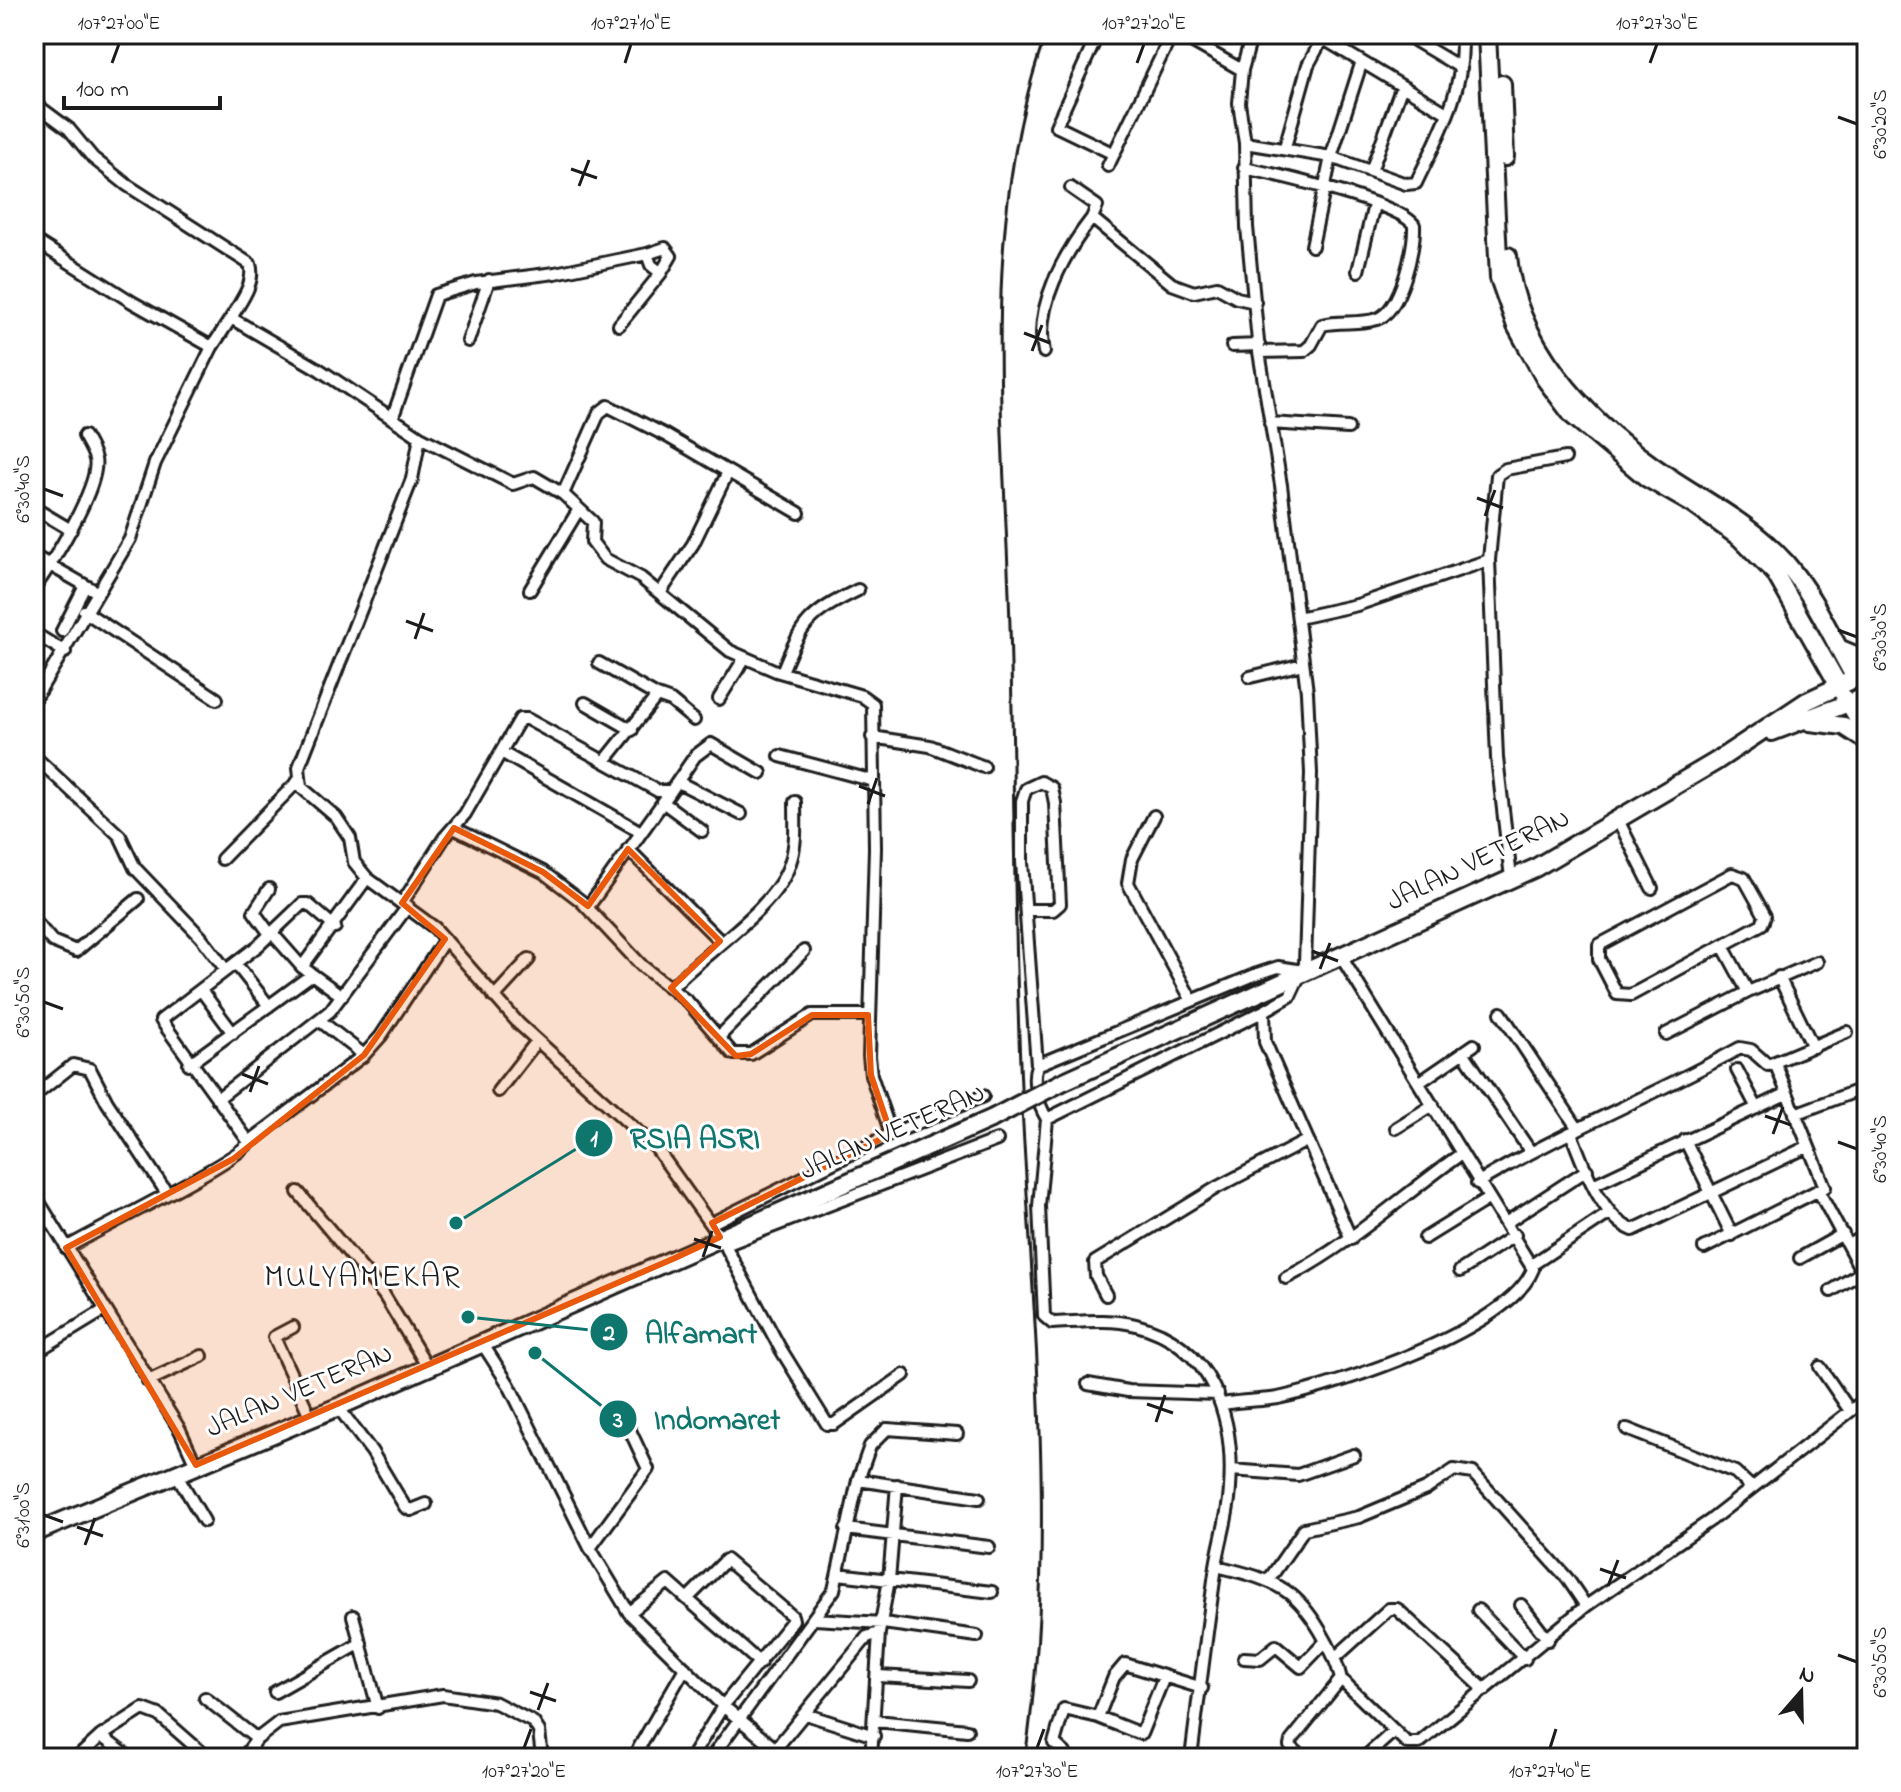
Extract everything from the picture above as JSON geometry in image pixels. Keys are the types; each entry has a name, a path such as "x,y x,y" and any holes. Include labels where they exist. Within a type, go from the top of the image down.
{"highway":[{"path":"1487,34 1499,278 1516,326 1545,379 1572,415 1647,478 1694,505 1740,538 1775,573 1839,686"},
{"path":"1498,34 1509,274 1528,324 1553,369 1586,410 1615,436 1654,466 1748,528 1786,564 1815,606 1837,647 1861,676"},
{"path":"1807,701 1821,676 1819,646"},
{"path":"1837,647 1867,660"},
{"name":"JALAN VETERAN","path":"34,1533 310,1416 338,1407 719,1235 993,1118 1062,1082 1208,1019 1303,971 1511,878 1618,820 1807,701 1861,676"},
{"name":"JALAN VETERAN","path":"1751,738 1866,699"},
{"path":"1800,722 1844,726 1867,741"}],"main road":[{"path":"1861,676 1866,699"},
{"path":"1839,686 1867,735"}],"street":[{"path":"1098,34 1056,126 1114,154"},
{"path":"1108,166 1172,34"},
{"path":"1179,34 1242,70"},
{"path":"1047,1119 1290,996 1303,971 1311,773 1298,618 1259,348 1244,168 1245,143 1240,121 1242,70 1252,34"},
{"path":"1404,34 1461,68"},
{"path":"1245,143 1285,147 1331,157 1406,184 1416,183 1447,113 1461,68 1461,34"},
{"path":"1285,147 1308,65 1324,36 1361,64 1447,113"},
{"path":"1312,246 1331,157 1361,64"},
{"path":"1371,171 1402,86"},
{"path":"34,103 69,129 93,158 127,185 250,264 252,275 231,318 212,347 155,463 130,539 84,611 65,652 34,700"},
{"path":"1232,346 1304,351 1322,325 1372,320 1393,308 1414,225 1400,213 1324,188 1244,168"},
{"path":"1044,352 1040,326 1043,313 1058,276 1097,206 1071,188"},
{"path":"1358,271 1374,205"},
{"path":"1092,218 1172,284 1194,292 1217,287 1237,298 1255,302"},
{"path":"34,240 132,302 212,347"},
{"path":"393,416 436,295 453,287 555,273 647,254 659,248 670,252 670,260 661,273 619,325"},
{"path":"647,254 651,265 661,273"},
{"path":"468,341 489,280"},
{"path":"231,318 393,416 420,437 513,484 534,477 563,494 593,522 592,542 605,559 660,593 685,618 744,659 868,699 873,704 876,737 875,848 868,1015 871,1075 891,1134"},
{"path":"563,494 599,413 608,406 665,435 727,474 799,513"},
{"path":"1270,423 1348,428"},
{"path":"34,589 71,530 95,467 84,436"},
{"path":"420,437 412,479 299,767 299,780 306,792 336,817 350,838 354,862 367,878 445,939 494,997 537,1041 647,1139 719,1235 780,1348 827,1424 834,1424 904,1375"},
{"path":"1511,878 1497,758 1489,560 1497,475 1506,469 1565,458"},
{"path":"660,593 693,544 727,474"},
{"path":"34,508 71,530"},
{"path":"530,590 579,509"},
{"path":"34,556 97,592"},
{"path":"1298,618 1357,605 1489,560"},
{"path":"62,631 85,586"},
{"path":"782,672 799,630 810,618 858,590"},
{"path":"84,611 217,699"},
{"path":"34,633 65,652"},
{"path":"719,699 744,659"},
{"path":"599,663 671,701 694,720"},
{"path":"1250,677 1303,664"},
{"path":"605,761 657,696"},
{"path":"585,703 632,730"},
{"path":"217,1099 319,1020 342,996 405,905 523,719 605,761 642,785 671,791"},
{"path":"876,737 919,743 984,767"},
{"path":"588,907 695,756 711,744 761,773"},
{"path":"501,752 641,832"},
{"path":"34,756 120,836 135,868 269,1006"},
{"path":"780,756 874,781"},
{"path":"222,859 299,780"},
{"path":"678,782 741,814"},
{"path":"1028,910 1053,910 1060,904 1055,803 1052,788 1041,782 1026,789 1022,801 1022,862 1028,910 1027,958 1037,1065 1034,1076 1040,1108 1047,1119 1039,1206 1044,1316 1052,1323 1119,1322 1157,1332 1192,1357 1221,1399 1231,1470 1191,1758"},
{"path":"671,988 770,895 790,865 795,835 795,802"},
{"path":"664,803 702,831"},
{"path":"1154,816 1132,859 1128,883 1191,999"},
{"path":"1618,820 1652,888"},
{"path":"454,828 543,872 588,907 630,954 671,988 720,1036 733,1054 751,1054 812,1015 868,1015"},
{"path":"628,849 720,941"},
{"path":"1738,875 1765,916 1757,929 1723,946 1624,997 1617,994 1597,952 1599,945 1725,877 1738,875"},
{"path":"189,1064 269,1006 306,971 367,878"},
{"path":"269,889 254,912 306,971 342,996"},
{"path":"34,920 52,941 76,951 138,899"},
{"path":"249,1142 160,1023 305,903 335,927"},
{"path":"66,1248 166,1192 222,1166 364,1055 381,1036 445,939"},
{"path":"1723,946 1748,992"},
{"path":"720,1036 804,951"},
{"path":"1340,955 1420,1082 1477,1183 1507,1222 1533,1264"},
{"path":"494,997 529,959"},
{"path":"1666,1034 1779,977 1817,962"},
{"path":"1037,1065 1191,999 1278,967 1303,971"},
{"path":"1779,977 1813,1047"},
{"path":"201,990 233,1033"},
{"path":"1264,1011 1265,1042 1351,1239"},
{"path":"1501,1013 1574,1131 1587,1170 1608,1214 1619,1225 1633,1230 1807,1147"},
{"path":"319,1020 364,1055"},
{"path":"1477,1183 1530,1151 1740,1048 1751,1050 1762,1062 1775,1063 1847,1032"},
{"path":"498,1091 537,1041"},
{"path":"1420,1082 1474,1045"},
{"path":"1463,1052 1530,1151"},
{"path":"1704,1248 1818,1190 1826,1183 1807,1147 1775,1063"},
{"path":"34,1096 73,1065 90,1069 166,1192"},
{"path":"1737,1070 1757,1108"},
{"path":"1795,1114 1867,1087"},
{"path":"1595,1184 1786,1094"},
{"path":"719,1235 891,1134 983,1096"},
{"path":"1396,1128 1433,1105"},
{"path":"719,1235 997,1140"},
{"path":"1106,1295 1096,1276 1095,1262 1216,1188 1308,1140"},
{"path":"1685,1140 1732,1235"},
{"path":"1286,1278 1351,1239 1461,1154"},
{"path":"1507,1222 1587,1170"},
{"path":"1818,1190 1865,1275 1831,1291"},
{"path":"298,1192 384,1295 427,1366"},
{"path":"34,1194 103,1311 180,1430 196,1465"},
{"path":"1425,1238 1488,1199"},
{"path":"1088,1384 1128,1391 1221,1399 1302,1391 1364,1373 1434,1344 1505,1303 1525,1285 1533,1264 1608,1214"},
{"path":"1800,1258 1843,1234"},
{"path":"1460,1271 1515,1235"},
{"path":"1848,1245 1867,1235"},
{"path":"34,1353 103,1311"},
{"path":"293,1327 274,1337 295,1383"},
{"path":"482,1343 509,1385 590,1548 629,1613 772,1754 793,1758"},
{"path":"148,1381 202,1356"},
{"path":"1820,1367 1850,1411"},
{"path":"300,1394 310,1416"},
{"path":"1216,1566 1268,1581 1292,1596 1336,1657 1341,1679 1393,1732 1407,1743 1419,1743 1586,1606 1752,1488 1867,1398"},
{"path":"338,1407 372,1452 405,1507 411,1510 426,1504"},
{"path":"590,1548 648,1469 628,1426"},
{"path":"711,1758 834,1590 866,1453 887,1429 957,1434"},
{"path":"1627,1429 1735,1472 1752,1488"},
{"path":"1231,1470 1298,1475 1354,1455"},
{"path":"1268,1581 1304,1529 1359,1517 1426,1489 1454,1470 1464,1470 1473,1473 1521,1525 1586,1606"},
{"path":"176,1473 204,1521"},
{"path":"858,1480 979,1498"},
{"path":"871,1758 897,1485"},
{"path":"846,1529 989,1547"},
{"path":"687,1599 726,1560 792,1616 792,1625 723,1706 691,1758"},
{"path":"838,1574 992,1592"},
{"path":"629,1613 665,1582 673,1585 760,1663"},
{"path":"1521,1605 1548,1640"},
{"path":"1336,1657 1394,1608 1485,1690"},
{"path":"1478,1610 1525,1659"},
{"path":"353,1616 378,1708"},
{"path":"814,1619 977,1636"},
{"path":"772,1754 867,1637 881,1628"},
{"path":"1244,1658 1260,1659 1275,1646 1301,1667 1326,1641"},
{"path":"275,1692 361,1643"},
{"path":"1098,1717 1114,1677 1125,1664 1202,1688"},
{"path":"633,1758 685,1668"},
{"path":"878,1676 968,1681"},
{"path":"1066,1758 1054,1743 1061,1712 1069,1709 1141,1734 1164,1677"},
{"path":"1304,1758 1292,1748 1291,1741 1341,1679"},
{"path":"243,1758 269,1727 290,1719 378,1708 443,1695 496,1703 533,1722 539,1731 542,1758"},
{"path":"205,1698 257,1739"},
{"path":"77,1758 135,1712 152,1710 208,1758"},
{"path":"805,1714 874,1736"},
{"path":"876,1721 967,1730"},
{"path":"1364,1758 1393,1732"},
{"path":"101,1736 130,1758"}],"highlighted area":[{"path":"454,828 543,872 588,906 628,849 720,941 671,988 736,1056 751,1054 812,1015 868,1015 871,1075 891,1134 712,1223 720,1237 196,1465 66,1248 233,1159 364,1055 445,939 402,903"}],"railway":[{"path":"1025,1758 1035,1677 1040,1596 1040,1432 1019,1043 1000,311 1012,171 1025,102 1046,34"}],"place":[{"name":"RSIA ASRI","path":"456,1223"},
{"name":"Alfamart","path":"468,1317"},
{"name":"Indomaret","path":"535,1353"}],"district":[{"name":"MULYAMEKAR","path":"363,1278"}]}
